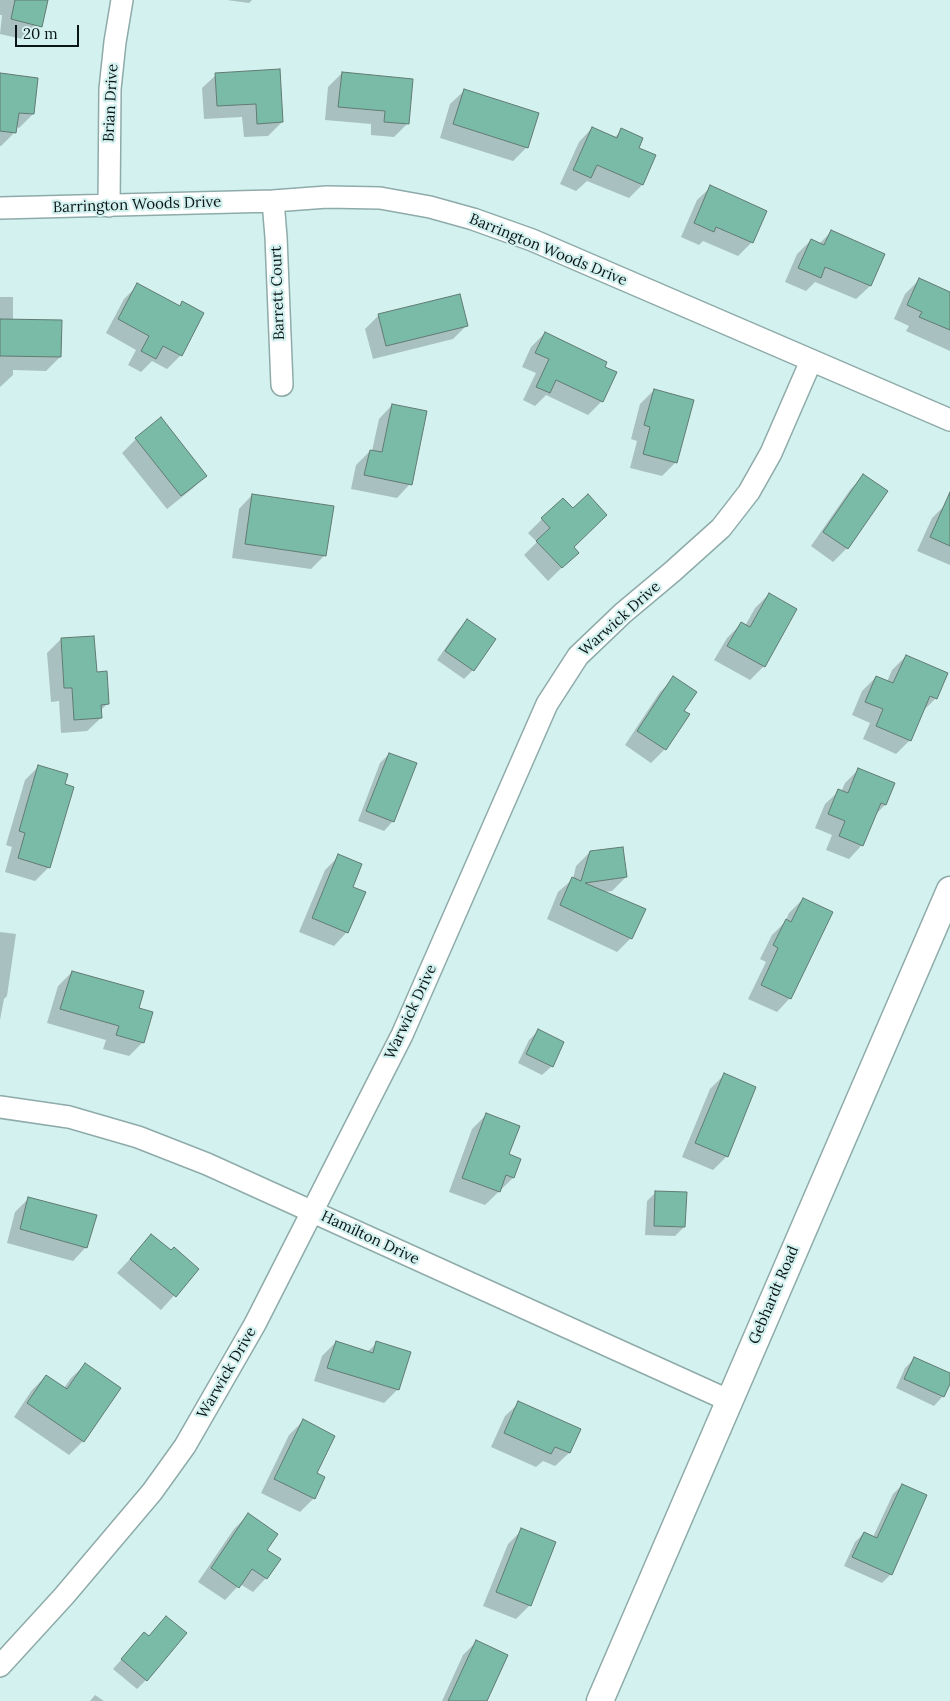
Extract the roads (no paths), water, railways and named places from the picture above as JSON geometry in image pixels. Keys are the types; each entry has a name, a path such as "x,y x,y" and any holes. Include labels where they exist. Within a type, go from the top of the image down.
{"street":[{"name":"Brian Drive","path":"109,206 110,89 122,0"},
{"name":"Barrington Woods Drive","path":"0,208 326,198 380,198 430,207 473,219 532,240 950,420"},
{"name":"Barrett Court","path":"273,200 282,385"},
{"name":"Warwick Drive","path":"0,1666 103,1552 152,1492 185,1446 255,1324 402,1035 547,704 578,656 623,613 721,528 749,492 771,453 811,361"},
{"name":"Gebhardt Road","path":"600,1701 782,1275 950,890"},
{"name":"Hamilton Drive","path":"0,1107 70,1117 138,1137 207,1164 730,1400"}]}
